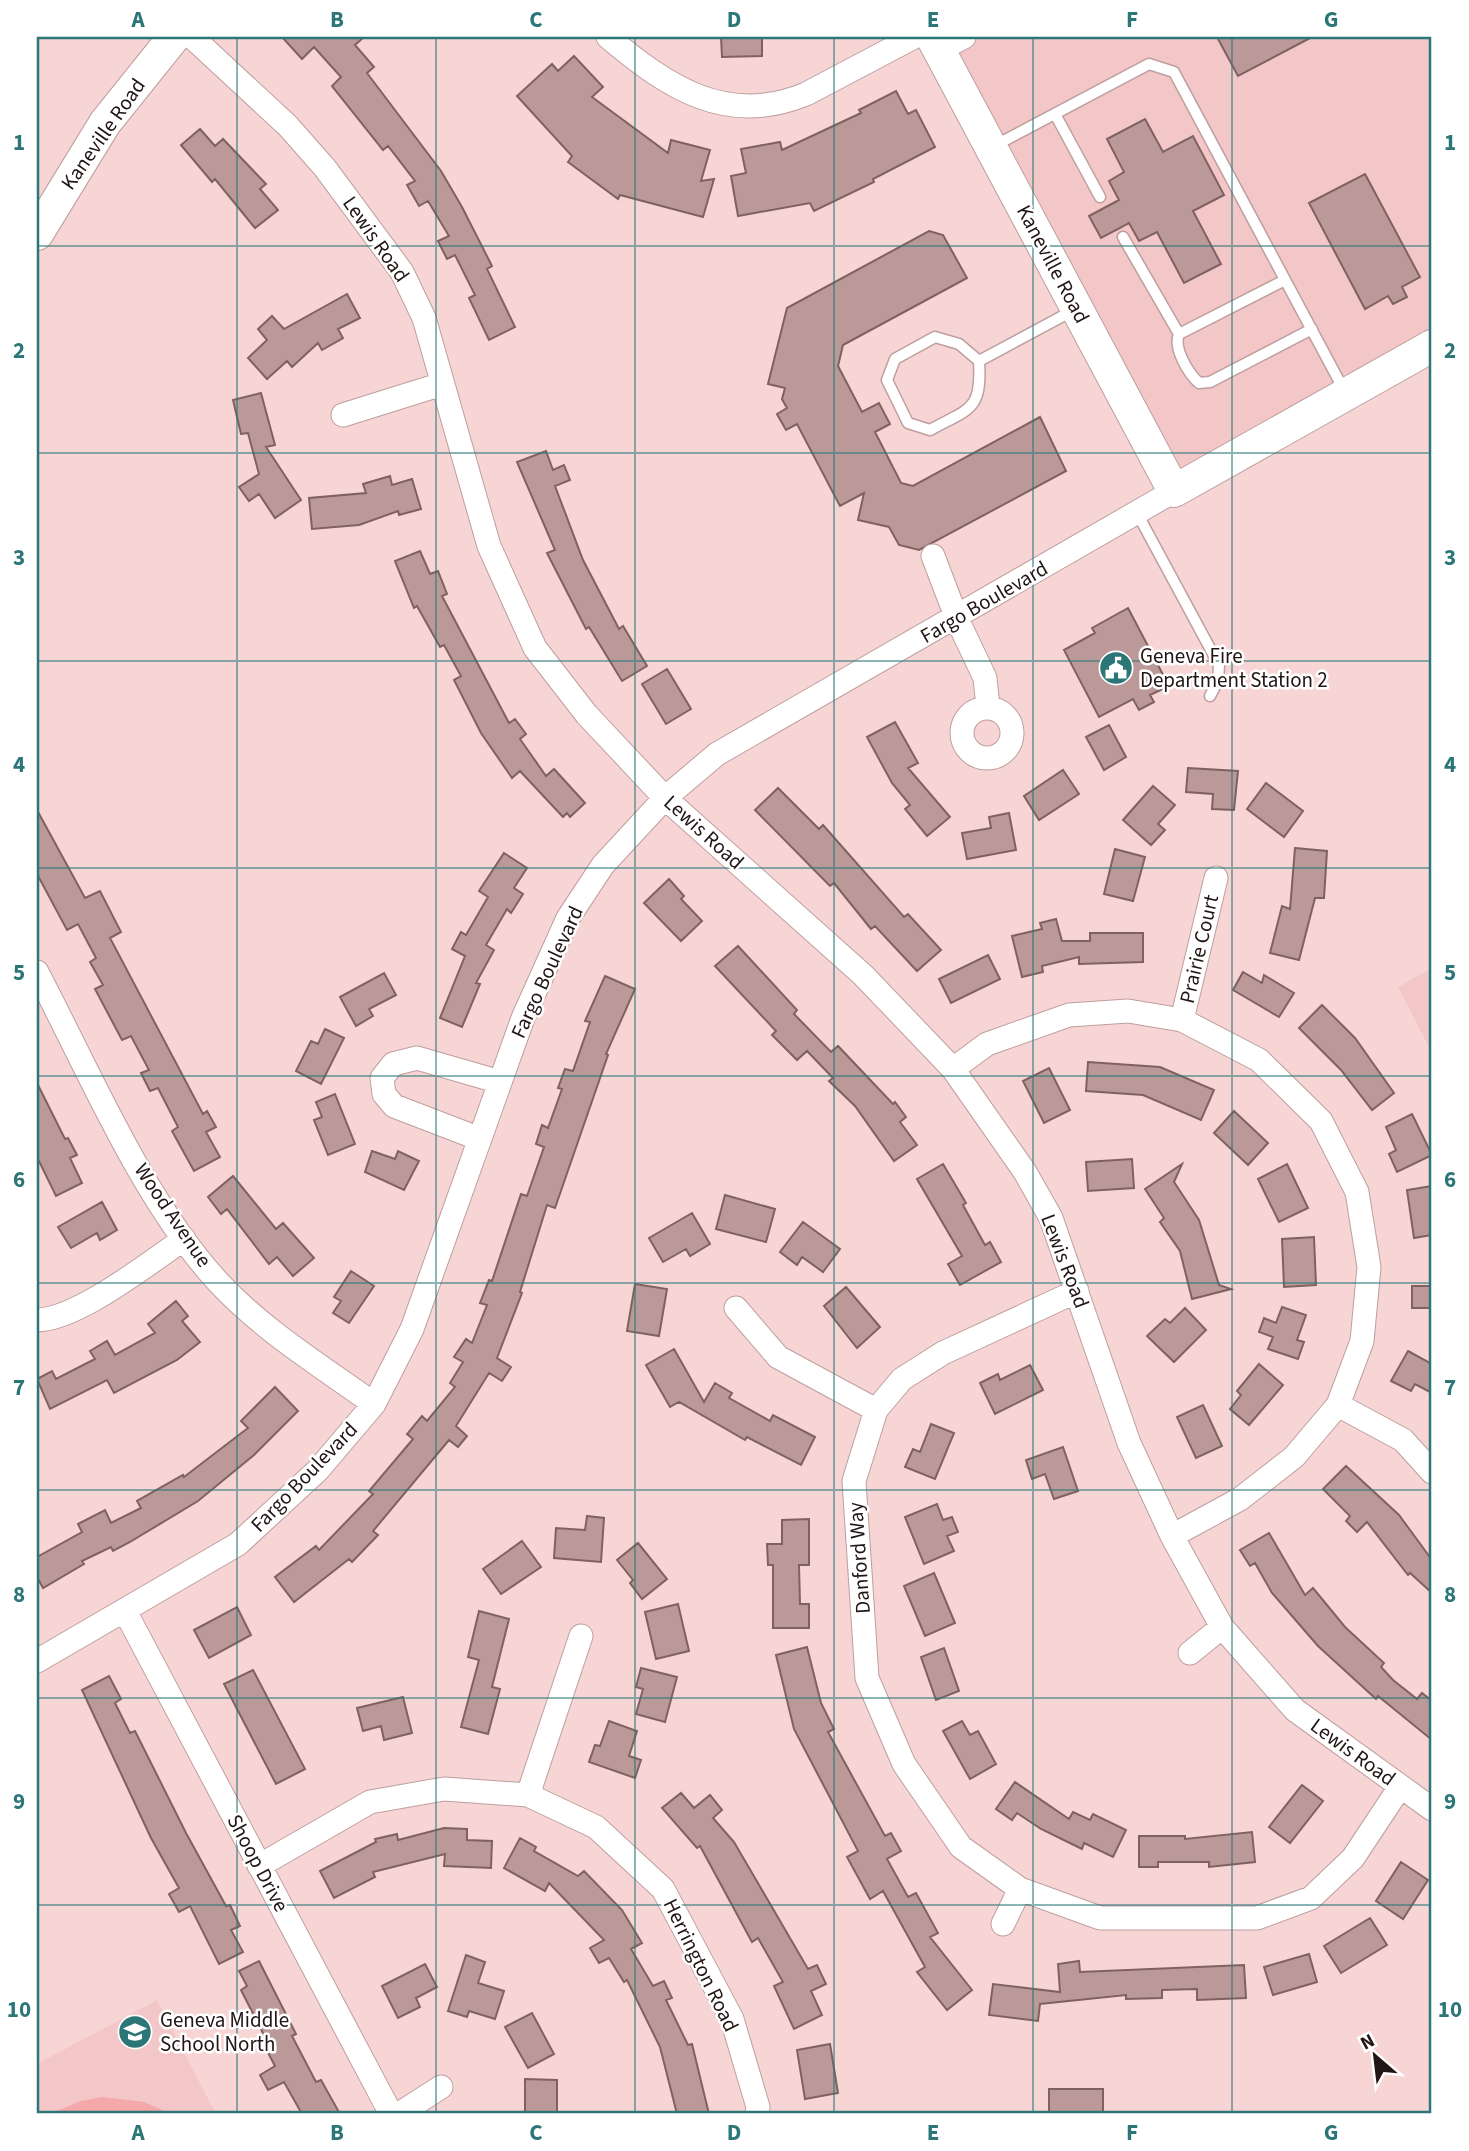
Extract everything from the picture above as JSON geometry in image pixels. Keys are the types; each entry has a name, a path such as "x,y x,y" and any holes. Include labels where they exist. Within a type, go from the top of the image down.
{"main road":[{"name":"Kaneville Road","path":"37,234 105,123 174,37"},
{"name":"Kaneville Road","path":"937,40 991,148 1174,491"},
{"name":"Fargo Boulevard","path":"1174,491 1432,346"}],"street":[{"name":"Lewis Road","path":"192,37 288,127 325,168 402,272 424,318 489,546 535,648 587,715 665,798 863,975 953,1069 1025,1172 1051,1218 1129,1443 1172,1536 1222,1627 1295,1710 1432,1809"},
{"path":"608,37 633,58 687,92 714,102 747,106 790,100 937,40"},
{"path":"343,415 442,384"},
{"name":"Fargo Boulevard","path":"37,1661 238,1544 318,1469 374,1404 412,1329 523,1018 568,918 603,865 665,798 717,754 957,619 1174,491"},
{"path":"933,556 957,619 985,678 988,707"},
{"name":"Prairie Court","path":"1182,1020 1216,878"},
{"name":"Wood Avenue","path":"37,972 141,1172 184,1239 218,1282 252,1315 374,1404"},
{"path":"953,1069 987,1044 1069,1015 1128,1012 1182,1020 1259,1060 1321,1121 1357,1192 1368,1267 1362,1341 1338,1405 1294,1457 1240,1499 1172,1536"},
{"path":"480,1139 394,1106 384,1094 382,1078 393,1064 404,1059 417,1058 500,1082"},
{"path":"37,1320 47,1320 86,1304 184,1239"},
{"name":"Danford Way","path":"1077,1291 943,1353 902,1379 876,1410 854,1481 867,1678 904,1764 961,1847 1020,1889 1100,1919 1257,1919 1311,1898 1353,1858 1400,1787"},
{"path":"736,1308 778,1357 876,1410"},
{"path":"1338,1405 1403,1440 1432,1472"},
{"name":"Shoop Drive","path":"125,1611 391,2114"},
{"path":"1190,1653 1222,1627"},
{"path":"528,1795 581,1636"},
{"name":"Herrington Road","path":"259,1866 370,1802 444,1789 528,1795 596,1827 663,1889 732,2018 758,2107 757,2114"},
{"path":"1003,1924 1020,1889"},
{"path":"399,2114 441,2087"}],"lane":[{"path":"991,148 1149,64 1174,72 1346,394"},
{"path":"1055,114 1100,197"},
{"path":"1123,237 1179,334 1177,346 1199,383 1217,379 1312,329"},
{"path":"1179,334 1285,280"},
{"path":"979,361 1077,309"},
{"path":"935,337 959,344 979,361 981,389 974,406 930,430 908,423 887,380 895,359 935,337"},
{"path":"1137,513 1220,664 1219,681 1210,696"}],"shaded area":[{"path":"939,37 1432,37 1432,342 1178,483"},
{"path":"1432,968 1432,1053 1398,987"},
{"name":"Geneva Middle School North","path":"157,2000 216,2114 37,2114 37,2064"},
{"path":"102,2097 144,2102 171,2114 50,2114 81,2101"}],"building":[{"path":"282,37 364,37 355,45 374,67 367,73 441,171 462,207 492,266 487,269 515,327 489,340 469,298 475,295 455,255 447,259 438,241 449,236 428,201 419,206 407,185 415,181 388,146 383,150 332,86 341,77 314,47 302,59"},
{"path":"721,37 762,37 762,56 722,57"},
{"path":"1217,37 1312,37 1238,76"},
{"path":"574,56 603,87 592,97 668,153 671,140 710,150 701,181 714,179 703,217 620,195 618,199 568,162 572,156 517,96 552,64 558,71"},
{"path":"896,91 908,114 916,110 935,147 873,179 874,182 814,211 810,203 738,216 731,176 746,173 741,149 780,142 782,150 861,113 859,110"},
{"path":"1145,119 1163,152 1193,136 1224,195 1193,211 1221,264 1184,283 1157,232 1139,241 1129,223 1101,238 1089,216 1119,200 1109,181 1124,172 1107,139"},
{"path":"200,129 215,146 223,139 266,184 260,189 278,210 255,228 215,179 212,182 181,145"},
{"path":"1365,174 1420,277 1402,287 1407,297 1393,304 1388,296 1365,309 1309,203"},
{"path":"929,231 943,235 967,278 843,345 838,366 862,412 879,403 890,424 875,432 901,483 913,486 1040,417 1066,471 919,550 899,545 889,527 858,520 864,493 840,506 797,424 786,430 777,414 787,408 782,399 785,388 768,384 787,308"},
{"path":"347,294 360,318 338,329 343,338 322,350 318,343 292,367 287,361 267,379 248,358 267,340 258,329 272,316 284,329"},
{"path":"261,393 275,445 266,447 301,500 275,518 259,494 249,501 239,487 259,474 248,433 241,434 233,400"},
{"path":"546,451 553,470 564,465 570,480 555,486 583,560 619,629 623,626 647,666 622,681 589,627 586,629 547,553 555,550 517,462"},
{"path":"390,476 392,485 412,479 421,509 399,515 398,511 359,525 312,529 309,498 366,493 363,484"},
{"path":"420,551 430,574 438,571 447,594 442,596 509,723 515,719 526,734 520,739 546,776 554,769 585,803 570,817 567,813 563,817 520,771 512,778 481,733 454,680 461,676 444,645 440,647 417,606 414,608 395,561"},
{"name":"Geneva Fire Department Station 2","path":"1128,608 1169,686 1150,695 1154,702 1139,710 1133,699 1099,717 1064,650 1095,633 1092,628"},
{"path":"667,669 691,709 666,724 642,684"},
{"path":"895,722 918,763 908,768 950,817 927,836 905,809 910,805 892,783 867,737"},
{"path":"1109,725 1126,757 1104,770 1086,737"},
{"path":"1188,768 1238,771 1234,810 1212,809 1213,794 1186,792"},
{"path":"1063,770 1079,794 1039,820 1024,796"},
{"path":"1266,783 1303,811 1284,837 1247,809"},
{"path":"1153,786 1175,805 1158,824 1165,830 1151,845 1123,820"},
{"path":"778,788 819,829 823,825 904,917 908,914 941,950 917,971 875,926 871,929 834,883 830,886 755,810"},
{"path":"37,810 85,898 100,891 121,932 110,938 203,1114 207,1111 216,1127 206,1132 220,1157 194,1171 172,1131 178,1127 158,1088 150,1091 141,1073 149,1070 131,1036 122,1040 95,989 103,985 90,962 96,958 78,924 67,930 37,874"},
{"path":"1009,813 1016,850 967,859 962,833 991,828 989,817"},
{"path":"1295,848 1327,851 1324,898 1315,898 1299,960 1270,953 1282,906 1290,909"},
{"path":"1115,849 1145,857 1133,901 1104,894"},
{"path":"504,853 527,868 514,888 523,894 511,913 507,909 486,945 494,950 476,983 480,984 462,1027 440,1018 465,956 452,949 461,932 466,935 488,897 479,891"},
{"path":"669,879 684,896 681,899 702,921 681,941 644,903"},
{"path":"1056,919 1062,941 1090,941 1090,933 1143,933 1143,962 1079,964 1079,957 1042,966 1043,972 1022,977 1012,936 1042,929 1040,923"},
{"path":"738,946 797,1010 794,1014 831,1052 838,1046 893,1104 895,1102 906,1117 900,1122 917,1145 894,1161 855,1106 829,1081 833,1078 807,1051 797,1060 772,1035 776,1031 715,966"},
{"path":"988,955 1000,979 951,1003 939,979"},
{"path":"1243,972 1262,983 1264,975 1294,993 1279,1017 1233,990"},
{"path":"384,973 396,995 369,1009 373,1016 356,1026 340,997"},
{"path":"605,976 635,989 606,1054 608,1055 555,1208 547,1205 520,1292 522,1293 497,1358 511,1367 502,1381 489,1373 456,1426 467,1436 458,1447 449,1440 373,1531 378,1535 352,1562 349,1559 294,1602 275,1577 316,1546 319,1550 373,1494 369,1491 413,1439 407,1434 422,1416 427,1421 455,1387 450,1383 463,1362 454,1357 466,1339 472,1343 487,1305 480,1303 489,1280 492,1281 521,1194 527,1196 544,1147 536,1144 542,1125 548,1128 562,1089 558,1088 565,1069 573,1071 590,1022 585,1021"},
{"path":"1322,1005 1355,1038 1394,1093 1372,1110 1341,1070 1299,1028"},
{"path":"325,1029 344,1038 321,1084 296,1071 311,1041 318,1044"},
{"path":"1088,1062 1160,1067 1214,1090 1201,1120 1143,1095 1086,1091"},
{"path":"1049,1068 1070,1110 1044,1123 1023,1081"},
{"path":"37,1083 65,1139 68,1138 77,1155 70,1158 82,1183 56,1196 37,1157"},
{"path":"335,1094 355,1144 328,1155 314,1120 322,1117 316,1102"},
{"path":"1234,1111 1268,1143 1248,1165 1214,1133"},
{"path":"1412,1114 1432,1155 1397,1172 1389,1154 1396,1150 1386,1127"},
{"path":"372,1151 395,1159 398,1151 419,1161 404,1190 365,1172"},
{"path":"1132,1159 1134,1188 1088,1191 1086,1162"},
{"path":"943,1164 966,1203 963,1205 985,1245 990,1242 1001,1262 960,1285 948,1264 962,1256 917,1179"},
{"path":"1182,1164 1174,1182 1199,1220 1219,1285 1231,1289 1192,1299 1180,1251 1160,1222 1164,1218 1145,1189"},
{"path":"1287,1164 1308,1208 1279,1222 1258,1179"},
{"path":"233,1176 276,1229 283,1223 314,1258 293,1276 277,1257 269,1264 227,1209 221,1214 208,1197"},
{"path":"1432,1186 1432,1235 1414,1238 1407,1190"},
{"path":"725,1195 775,1209 766,1242 716,1229"},
{"path":"102,1202 117,1230 100,1240 97,1233 71,1248 58,1227"},
{"path":"692,1213 710,1244 690,1256 686,1249 663,1262 649,1238"},
{"path":"803,1222 840,1249 823,1272 802,1257 797,1265 780,1252"},
{"path":"1314,1237 1316,1285 1284,1287 1282,1239"},
{"path":"351,1271 374,1286 349,1323 333,1313 341,1301 334,1297"},
{"path":"635,1284 667,1289 659,1336 627,1331"},
{"path":"1412,1286 1432,1286 1432,1308 1412,1308"},
{"path":"846,1287 880,1327 857,1348 824,1306"},
{"path":"176,1301 188,1316 182,1321 200,1342 177,1360 114,1393 107,1380 50,1409 37,1379 52,1371 56,1379 95,1359 90,1351 107,1341 115,1355 155,1333 148,1324"},
{"path":"1282,1307 1306,1315 1297,1340 1304,1342 1298,1359 1268,1349 1273,1337 1259,1332 1264,1318 1276,1323"},
{"path":"1185,1308 1206,1330 1174,1362 1147,1336 1165,1319 1170,1323"},
{"path":"674,1349 704,1402 715,1383 732,1393 729,1398 770,1421 773,1415 815,1437 801,1465 747,1437 745,1440 679,1402 670,1407 646,1365"},
{"path":"1408,1351 1432,1364 1432,1393 1415,1384 1411,1391 1391,1381"},
{"path":"1259,1364 1283,1385 1249,1425 1230,1409 1241,1395 1237,1391"},
{"path":"1030,1365 1043,1390 995,1414 980,1383 998,1374 1000,1380"},
{"path":"275,1387 298,1411 254,1455 198,1501 113,1551 111,1547 82,1561 84,1564 43,1588 37,1577 37,1557 82,1532 78,1524 105,1510 111,1523 141,1508 137,1501 183,1475 184,1477 248,1428 241,1421"},
{"path":"1203,1405 1222,1446 1196,1458 1177,1417"},
{"path":"931,1424 954,1433 935,1479 905,1467 913,1449 920,1452"},
{"path":"1063,1447 1078,1491 1054,1499 1045,1474 1032,1479 1026,1460"},
{"path":"1346,1466 1399,1515 1432,1560 1432,1593 1410,1573 1408,1575 1367,1522 1357,1532 1346,1521 1350,1516 1323,1489"},
{"path":"937,1504 943,1520 952,1517 958,1532 947,1536 954,1551 924,1564 905,1517"},
{"path":"587,1516 604,1518 601,1562 554,1558 556,1528 585,1530"},
{"path":"809,1519 809,1565 799,1565 800,1604 809,1604 809,1628 773,1628 773,1565 768,1565 767,1544 782,1544 782,1520"},
{"path":"1269,1533 1305,1595 1313,1588 1345,1627 1384,1663 1381,1667 1393,1680 1417,1699 1422,1693 1432,1701 1432,1740 1378,1696 1376,1699 1318,1646 1272,1593 1255,1563 1250,1566 1240,1550"},
{"path":"522,1541 541,1567 501,1594 483,1569"},
{"path":"638,1543 667,1579 642,1599 630,1583 633,1580 617,1560"},
{"path":"934,1573 955,1623 925,1636 904,1586"},
{"path":"678,1604 689,1651 656,1659 645,1612"},
{"path":"237,1607 251,1635 209,1658 194,1630"},
{"path":"479,1611 509,1619 492,1687 500,1689 488,1734 461,1727 479,1660 468,1657"},
{"path":"807,1647 821,1703 834,1729 828,1732 885,1836 891,1833 901,1851 887,1859 908,1897 916,1893 938,1933 930,1937 972,1990 947,2010 917,1972 925,1967 883,1891 870,1899 847,1857 858,1851 794,1729 776,1655"},
{"path":"944,1648 959,1691 936,1700 921,1657"},
{"path":"641,1668 677,1677 665,1722 636,1714 643,1689 636,1687"},
{"path":"253,1670 305,1769 276,1784 224,1684"},
{"path":"109,1676 121,1699 115,1703 130,1733 135,1731 186,1833 240,1926 231,1930 243,1952 219,1964 190,1906 179,1912 169,1894 179,1888 151,1838 82,1690"},
{"path":"403,1697 412,1733 384,1740 381,1726 363,1731 357,1708"},
{"path":"609,1721 637,1731 629,1756 641,1760 635,1778 589,1762 595,1745 600,1746"},
{"path":"962,1721 970,1735 978,1731 996,1764 970,1779 943,1731"},
{"path":"1015,1782 1069,1819 1073,1812 1090,1820 1093,1814 1126,1830 1113,1857 1084,1843 1082,1849 1041,1829 1017,1813 1012,1820 996,1809"},
{"path":"1302,1785 1323,1801 1290,1843 1269,1827"},
{"path":"681,1793 694,1808 710,1795 722,1810 713,1818 734,1842 808,1969 817,1965 826,1984 811,1991 822,2015 794,2029 774,1986 783,1982 758,1938 752,1942 700,1846 697,1848 662,1808"},
{"path":"444,1828 467,1829 467,1840 492,1841 491,1868 444,1866 445,1854 373,1872 375,1877 334,1898 320,1871 376,1842 375,1839 397,1834 398,1840"},
{"path":"1252,1832 1255,1862 1209,1867 1209,1862 1158,1862 1158,1867 1139,1867 1139,1836 1185,1836 1185,1839"},
{"path":"520,1838 536,1847 534,1851 578,1876 584,1871 622,1910 642,1943 631,1949 653,1986 664,1981 672,1998 666,2000 688,2045 692,2044 709,2114 677,2114 660,2047 627,1980 624,1982 609,1958 599,1963 590,1948 604,1940 549,1883 545,1891 504,1868"},
{"path":"1401,1862 1428,1880 1403,1919 1376,1901"},
{"path":"1370,1918 1387,1945 1341,1973 1324,1946"},
{"path":"1309,1954 1317,1982 1273,1995 1264,1967"},
{"path":"466,1955 485,1962 478,1983 504,1991 495,2019 469,2011 467,2017 448,2011"},
{"path":"259,1961 296,2034 292,2036 316,2082 321,2080 340,2114 302,2114 284,2082 268,2090 260,2075 275,2066 266,2049 270,2047 241,1990 247,1986 239,1971"},
{"path":"1079,1961 1080,1972 1244,1965 1246,1998 1197,2000 1197,1989 1162,1990 1162,1998 1126,1999 1126,1995 1040,2004 1038,2021 989,2015 993,1984 1060,1992 1058,1964"},
{"path":"425,1964 437,1987 416,1998 420,2007 398,2018 382,1986"},
{"path":"532,2013 554,2054 528,2068 505,2027"},
{"path":"830,2044 838,2093 805,2099 797,2050"},
{"path":"525,2079 557,2080 557,2114 525,2114"},
{"path":"1049,2089 1103,2089 1103,2114 1049,2114"}],"place":[{"name":"Geneva Fire Department Station 2","path":"1116,668"},
{"name":"Geneva Middle School North","path":"135,2032"}]}
